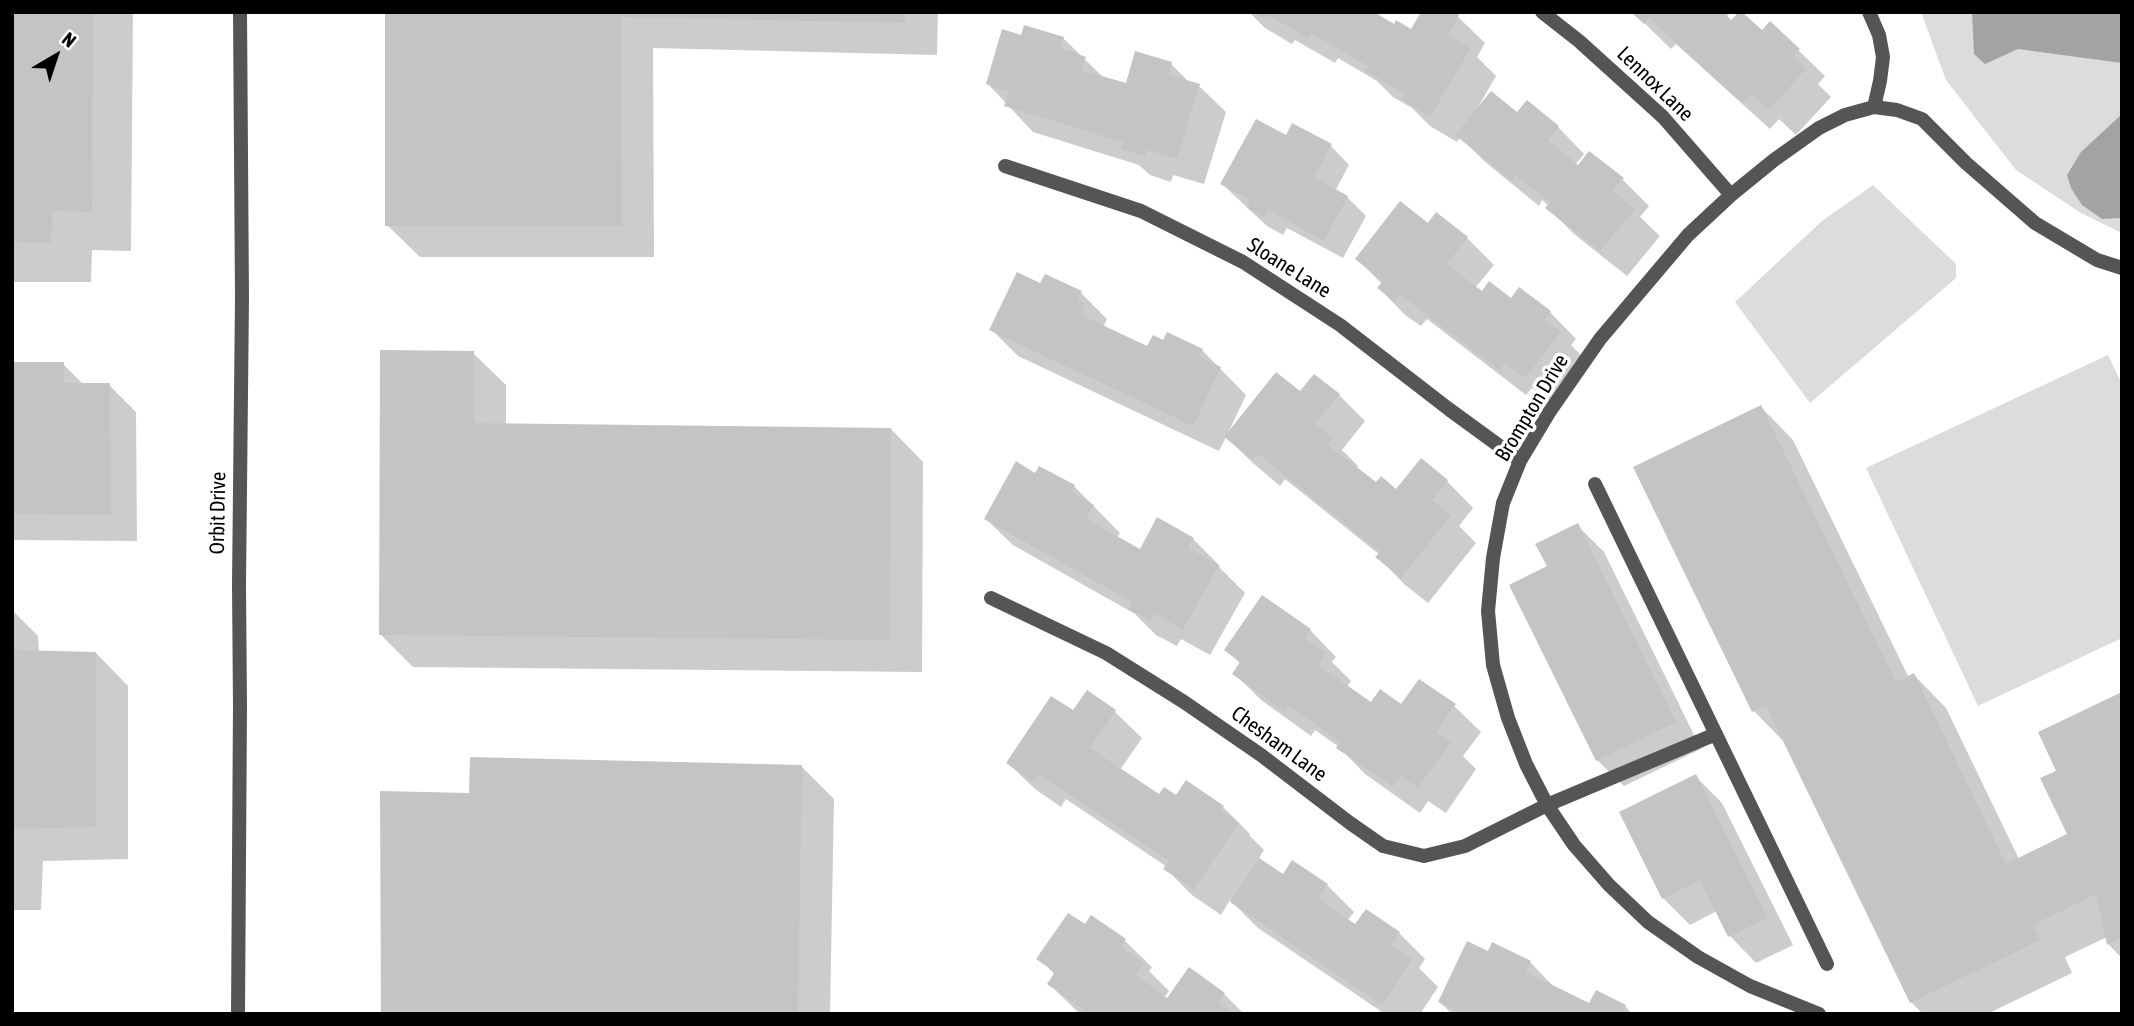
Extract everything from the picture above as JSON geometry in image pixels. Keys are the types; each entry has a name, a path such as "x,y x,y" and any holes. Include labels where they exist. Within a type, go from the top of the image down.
{"street":[{"name":"Orbit Drive","path":"238,1014 242,297 240,12"},
{"name":"Lennox Lane","path":"1542,12 1579,41 1663,117 1731,195"},
{"path":"1869,12 1879,35 1883,57 1874,107"},
{"name":"Brompton Drive","path":"1819,1014 1751,986 1698,957 1648,922 1609,885 1574,845 1547,805 1526,764 1508,719 1493,665 1488,611 1493,558 1503,503 1520,461 1550,411 1600,339 1688,235 1731,195 1819,128 1845,115 1874,107 1897,110 1922,119 1966,163 2035,223 2097,260 2122,268"},
{"name":"Sloane Lane","path":"1005,166 1141,211 1244,262 1340,325 1520,461"},
{"path":"1595,484 1827,964"},
{"name":"Chesham Lane","path":"991,598 1106,653 1176,696 1261,755 1383,846 1424,856 1465,846 1547,805 1716,734"}],"shaded area":[{"path":"1921,12 2122,12 2122,233 2081,213 2016,170 1946,80"},
{"path":"1972,12 2122,12 2122,63 2018,49 1985,64 1974,54"},
{"path":"2122,114 2122,218 2102,219 2082,205 2071,188 2067,175 2081,152"},
{"path":"1873,185 1956,264 1956,278 1810,403 1735,302 1822,221"},
{"path":"2108,355 2122,384 2122,638 1978,706 1866,468"}],"building":[{"path":"12,12 93,12 92,212 53,211 51,243 12,242"},
{"path":"385,12 905,12 905,23 621,17 622,226 385,226"},
{"path":"1254,12 1374,12 1394,24 1396,20 1411,29 1421,12 1454,12 1459,15 1448,35 1471,48 1430,117 1401,99 1405,94 1365,71 1368,66 1311,33 1308,38 1268,15 1265,19"},
{"path":"1631,12 1723,12 1731,20 1742,12 1762,30 1770,21 1800,49 1793,56 1806,69 1769,110 1751,94 1743,104 1649,18 1644,24"},
{"path":"1024,25 1064,37 1060,48 1086,57 1081,70 1126,83 1135,51 1172,62 1169,75 1200,84 1177,159 1147,150 1145,156 1121,149 1123,142 1004,106 1009,92 986,84 1002,29 1021,35"},
{"path":"1491,91 1517,112 1527,100 1559,126 1548,140 1578,165 1589,151 1624,178 1613,191 1635,209 1600,251 1545,208 1550,202 1515,175 1512,181 1455,135"},
{"path":"1256,119 1286,135 1292,123 1332,144 1314,177 1348,196 1324,241 1268,210 1264,217 1247,208 1250,200 1220,184"},
{"path":"1400,201 1428,223 1436,212 1468,237 1447,264 1482,291 1489,281 1511,298 1519,287 1551,311 1544,320 1561,332 1525,378 1505,363 1499,370 1399,294 1394,301 1377,288 1383,281 1355,259"},
{"path":"1017,272 1040,283 1045,274 1082,291 1077,300 1085,304 1081,315 1147,346 1153,335 1163,340 1167,332 1203,349 1199,357 1221,367 1193,426 989,330"},
{"path":"380,350 474,351 474,423 891,428 890,640 379,635"},
{"path":"12,362 64,362 64,383 110,383 111,515 12,514"},
{"path":"1276,372 1300,391 1314,374 1340,394 1315,424 1333,438 1328,445 1376,482 1381,476 1396,489 1421,458 1448,480 1432,500 1451,515 1401,578 1375,557 1380,552 1258,454 1253,460 1224,437"},
{"path":"1761,405 1896,682 1914,673 2006,864 2067,834 2040,778 2056,771 2038,732 2122,692 2122,938 2107,945 2096,894 2033,925 2041,940 1910,1003 1766,706 1752,712 1633,467"},
{"path":"1016,461 1035,473 1039,466 1075,485 1071,491 1094,505 1086,519 1140,549 1157,517 1194,538 1188,548 1219,565 1183,630 1154,613 1150,620 1128,609 1132,602 984,519"},
{"path":"1578,523 1676,722 1596,761 1509,585 1547,566 1535,544"},
{"path":"1262,595 1311,629 1304,638 1326,653 1318,665 1371,702 1380,689 1401,704 1419,679 1456,704 1436,732 1451,742 1418,788 1401,776 1393,787 1336,748 1340,742 1288,705 1284,711 1232,674 1240,662 1224,650"},
{"path":"12,650 96,652 96,827 12,829"},
{"path":"1087,690 1116,710 1090,748 1159,794 1164,787 1176,795 1186,780 1224,806 1221,810 1239,823 1194,889 1163,869 1169,861 1038,774 1033,782 1006,763 1051,696 1073,710"},
{"path":"470,757 802,765 798,1014 381,1014 380,791 469,793"},
{"path":"1696,774 1768,918 1728,937 1700,880 1662,899 1619,812"},
{"path":"1259,858 1283,874 1292,860 1328,884 1318,899 1355,924 1366,909 1400,932 1391,945 1412,959 1382,1005 1230,902"},
{"path":"1068,913 1085,924 1091,915 1126,939 1121,947 1144,963 1136,975 1167,998 1189,967 1225,993 1218,1003 1233,1014 1089,1014 1047,984 1055,972 1036,959"},
{"path":"1467,941 1488,951 1492,942 1531,961 1526,972 1589,1003 1596,990 1626,1005 1622,1014 1462,1014 1438,1002"}]}
